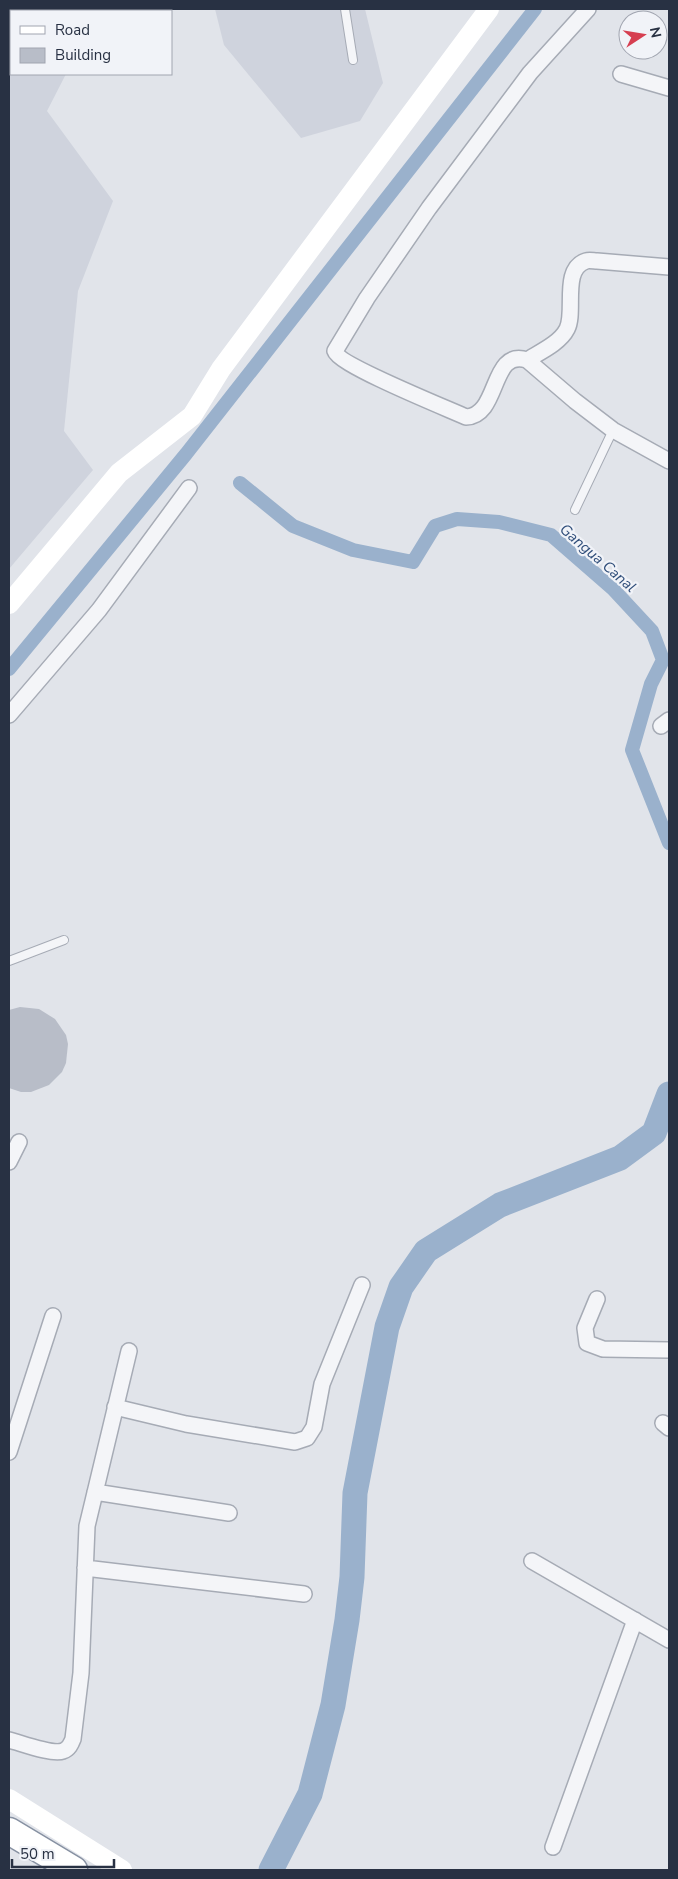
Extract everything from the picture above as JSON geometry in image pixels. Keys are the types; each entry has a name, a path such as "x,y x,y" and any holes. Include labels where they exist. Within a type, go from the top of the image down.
{"highway":[{"path":"9,1831 74,1870"}],"street":[{"path":"9,604 119,473 192,416 221,369 489,9"},
{"path":"588,9 530,73 455,176 429,208 367,298 335,351 338,357 360,370 466,417 474,417 483,409 506,363 513,358 527,360 574,401 613,430 669,461"},
{"path":"621,74 669,88"},
{"path":"527,360 559,339 569,327 572,276 576,267 586,261 669,267"},
{"path":"9,715 99,610 189,488"},
{"path":"9,1162 19,1142"},
{"path":"115,1407 196,1425 295,1442 303,1440 307,1438 314,1427 322,1384 362,1285"},
{"path":"597,1299 585,1328 587,1343 603,1349 669,1350"},
{"path":"9,1452 53,1316"},
{"path":"9,1740 53,1751 63,1751 69,1747 73,1739 81,1673 87,1526 129,1351"},
{"path":"95,1492 229,1513"},
{"path":"532,1561 669,1640"},
{"path":"84,1568 304,1594"},
{"path":"553,1847 635,1620"},
{"path":"9,1799 122,1870"}],"lane":[{"path":"345,9 353,60"},
{"path":"575,510 613,430"},
{"path":"9,961 64,940"}],"shaded area":[{"path":"9,9 98,9 10,10 10,75 65,75 47,111 113,201 78,291 64,431 93,470 9,569"},
{"path":"215,9 365,9 383,83 360,121 301,138 224,45"}],"building":[{"path":"20,1007 39,1009 55,1019 66,1035 68,1044 66,1063 62,1072 49,1085 31,1092 21,1092 9,1088 9,1010"}],"waterway":[{"path":"9,669 186,454 535,9"},
{"name":"Gangua Canal","path":"240,483 293,526 353,550 413,562 435,526 457,519 499,522 551,535 613,589 652,631 663,660 651,684 632,750 669,843"},
{"path":"271,1870 310,1794 333,1705 352,1577 355,1493 387,1327 401,1287 426,1251 500,1205 620,1158 654,1133 669,1094"}]}
